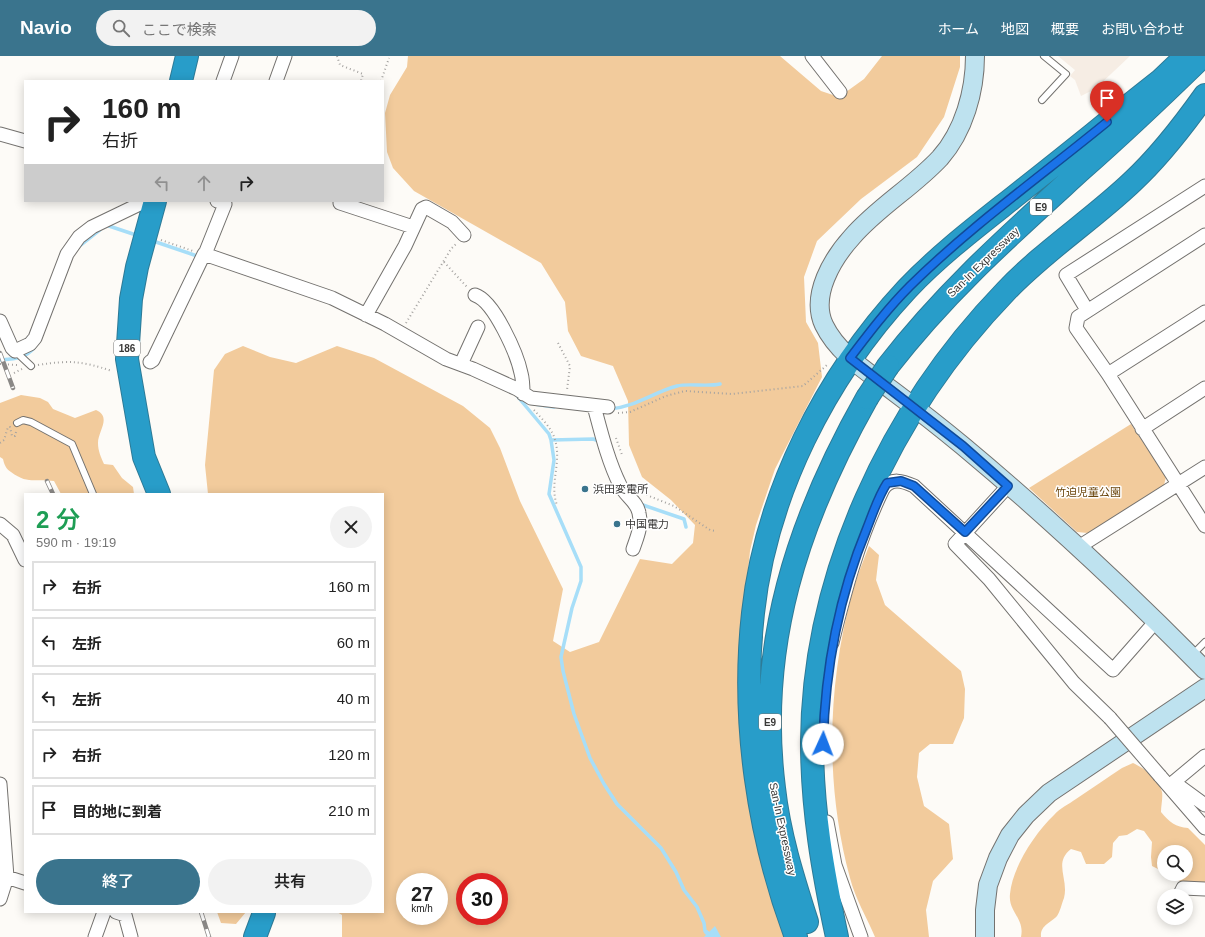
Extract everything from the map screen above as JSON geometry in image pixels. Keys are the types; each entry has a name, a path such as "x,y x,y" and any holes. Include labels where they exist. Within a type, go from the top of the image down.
{"highway":[{"path":"181,80 187,56"},
{"path":"796,937 775,868 757,788 753,756 749,691 753,612 768,538 785,485 816,415 850,358 882,316 909,287 937,260 1161,80 1186,56"},
{"name":"San-In Expressway","path":"811,937 788,861 774,788 770,720 773,657 782,603 798,549 813,508 837,454 867,398 888,366 912,335 970,272 1106,148 1203,56"},
{"path":"837,937 821,858 815,818 812,741 819,662 828,615 849,543 879,471 914,408 950,356 989,308 1034,264 1110,202 1151,163 1205,95"},
{"name":"186","path":"155,202 145,235 130,306 127,359 144,457 160,491"},
{"name":"San-In Expressway","path":"813,508 796,572 784,635 780,688 780,725 784,772 793,820 824,937"},
{"path":"255,937 264,913"}],"street":[{"path":"223,80 232,56"},
{"path":"276,80 285,56"},
{"path":"975,56 975,68 969,101 958,130 949,147 940,158 856,232 840,252 827,274 822,288 820,304 823,322 832,339 850,358 914,408 1008,486 1078,548 1156,621 1205,670"},
{"path":"815,57 840,92"},
{"path":"0,134 24,141"},
{"path":"1087,310 1066,275 1205,186"},
{"path":"0,320 12,348 17,352 30,344 35,338 67,254 79,237 92,227 144,202"},
{"path":"150,362 153,360 172,324 203,256 223,202"},
{"path":"340,203 368,206 413,227"},
{"path":"366,314 404,246 422,209 426,207 452,222 464,235"},
{"path":"1205,235 1087,310 1078,317 1076,328 1108,374 1177,485 1205,526"},
{"path":"203,256 332,298 366,314 446,359 461,364 517,389 531,398 608,407"},
{"path":"475,295 480,297 499,317 521,370 523,394"},
{"path":"1108,374 1205,312"},
{"path":"461,364 478,327"},
{"path":"1142,429 1205,388"},
{"path":"594,406 604,441 621,487 635,503 639,511 640,529 633,549"},
{"path":"1078,548 1205,467"},
{"path":"861,937 835,865 826,818 822,759 824,699 832,644 845,589 880,495 887,483 901,481 914,486 1113,670 1156,621"},
{"path":"1008,486 955,544 989,579 1074,683 1110,718 1205,828"},
{"path":"0,524 13,535 24,558"},
{"path":"985,937 985,910 988,885 998,858 1010,835 1026,815 1049,793 1205,688"},
{"path":"1164,781 1205,756"},
{"path":"1164,781 1178,786 1205,805"},
{"path":"0,784 4,876 0,899"},
{"path":"4,876 24,882"},
{"path":"1182,889 1205,889"},
{"path":"96,937 104,913"},
{"path":"121,913 132,937"}],"lane":[{"path":"1042,100 1066,74 1044,56"},
{"path":"17,352 31,366"},
{"path":"17,423 23,420 31,422 72,444 93,493"},
{"path":"1192,656 1205,642"}],"path":[{"path":"337,56 340,64 363,74 362,80"},
{"path":"381,80 389,58"},
{"path":"145,235 203,256"},
{"path":"401,333 451,250 464,235"},
{"path":"444,262 475,295"},
{"path":"558,343 570,366 565,403"},
{"path":"31,366 63,361 78,361 130,376"},
{"path":"0,364 20,365 27,367 14,373"},
{"path":"608,407 610,414 630,412 666,396 685,391 732,394 803,386 828,364"},
{"path":"523,394 526,400 551,430 556,440 557,458 553,494 558,505"},
{"path":"0,443 4,440 8,427 10,427 12,436 15,436 17,423"},
{"path":"616,436 622,457"},
{"path":"636,486 644,493 667,503 710,530 716,531"}],"shaded area":[{"path":"1058,56 1130,56 1095,89 1081,96 1075,80 1070,76 1075,70"}],"green space":[{"path":"408,56 780,56 821,91 839,97 864,79 882,56 960,56 960,67 944,117 917,157 861,199 817,241 804,277 806,322 818,343 822,377 775,469 756,525 750,551 742,629 788,937 342,937 342,915 339,913 384,913 384,493 208,493 205,465 214,370 225,354 243,346 270,357 296,363 337,346 374,358 463,406 490,428 500,448 520,501 563,589 553,641 570,652 599,642 640,559 672,564 693,543 695,525 671,500 642,477 629,445 628,401 613,366 581,356 568,331 565,302 541,263 414,191 393,168 387,152 385,113 390,95 407,67"},
{"path":"21,395 40,398 48,402 53,409 75,418 96,410 101,413 104,420 98,443 99,451 104,464 113,465 122,478 133,487 134,493 60,493 54,481 27,480 9,471 3,459 0,457 0,403"},
{"name":"竹迫児童公園","path":"1131,424 1166,477 1164,485 1088,533 1077,532 1029,488"},
{"path":"869,546 879,555 876,580 885,605 961,671 965,689 964,718 953,744 930,744 919,753 917,777 924,806 949,824 953,859 933,881 926,910 929,937 875,937 852,885 842,843 836,808 832,736 838,664 852,594"},
{"path":"1133,763 1154,778 1162,792 1161,812 1164,816 1176,825 1188,828 1205,845 1205,882 1195,883 1181,881 1193,881 1193,845 1157,845 1157,868 1152,866 1152,842 1144,831 1137,829 1127,835 1119,836 1113,843 1112,857 1104,864 1086,864 1081,852 1071,849 1063,860 1062,866 1065,891 1058,914 1044,927 1041,937 1021,937 1021,925 1011,906 1010,894 1015,873 1032,841 1039,831 1059,810 1122,768"},
{"path":"217,913 245,913 236,924 221,923"}],"water":[{"path":"715,926 721,937 704,937 706,935 704,933 707,930 709,932"}],"waterway":[{"path":"109,226 133,234"},
{"path":"81,245 100,230"},
{"path":"156,242 200,257"},
{"path":"0,360 15,359 31,352 34,348"},
{"path":"610,409 628,405 677,386 720,384"},
{"path":"518,397 549,434 554,460 549,494 581,567 581,581 572,608 561,657 574,714 590,758 604,784 617,804 661,848 676,872 684,890 697,907 704,923 705,931 713,937"},
{"path":"534,404 554,407"},
{"path":"551,440 593,439 599,441"},
{"path":"640,504 684,519 686,527"}],"railway":[{"path":"0,353 13,388"},
{"path":"47,481 53,493"},
{"path":"201,913 209,937"}],"place":[{"name":"浜田変電所","path":"585,489"},
{"name":"中国電力","path":"617,524"}],"route":[{"path":"823,744 824,699 832,644 845,589 880,495 887,483 901,481 914,486 965,532 1008,486 963,446 850,358 882,316 937,260 1107,122"}]}
